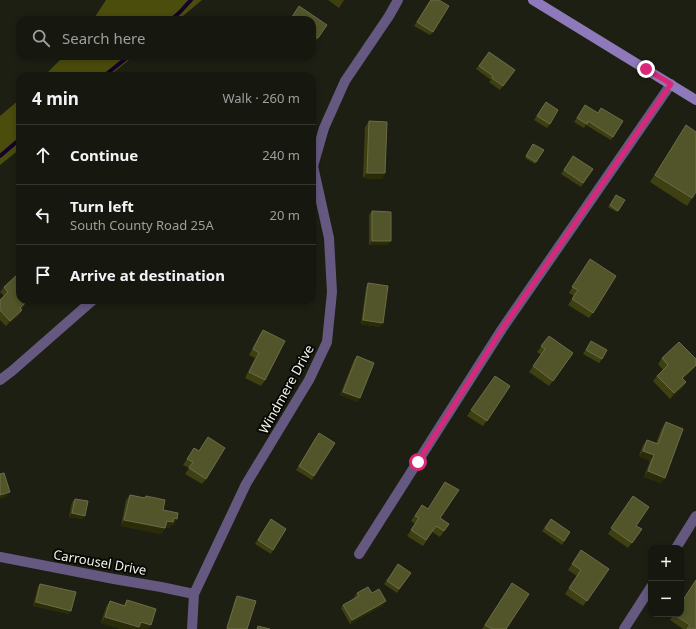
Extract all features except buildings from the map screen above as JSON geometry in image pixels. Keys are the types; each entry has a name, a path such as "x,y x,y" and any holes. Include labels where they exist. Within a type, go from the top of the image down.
{"main road":[{"path":"533,0 696,100"}],"street":[{"name":"Windmere Drive","path":"316,153 324,128 345,81 389,16 398,0"},
{"path":"359,554 502,329 671,84"},
{"name":"Windmere Drive","path":"192,629 194,594 246,484 309,380 327,342 332,292 329,238 316,183"},
{"path":"0,380 88,304"},
{"path":"678,545 696,516"},
{"name":"Carrousel Drive","path":"0,557 114,579 161,586 194,594"},
{"path":"624,629 648,592"}],"shaded area":[{"path":"106,0 202,0 183,16 96,16"},
{"path":"60,60 129,60 114,72 48,72"},
{"path":"16,102 16,152 0,165 0,116"}],"waterway":[{"path":"176,16 191,0"},
{"path":"109,72 124,60"},
{"path":"0,156 16,142"}],"route":[{"path":"418,462 502,329 671,84 646,69"}]}
